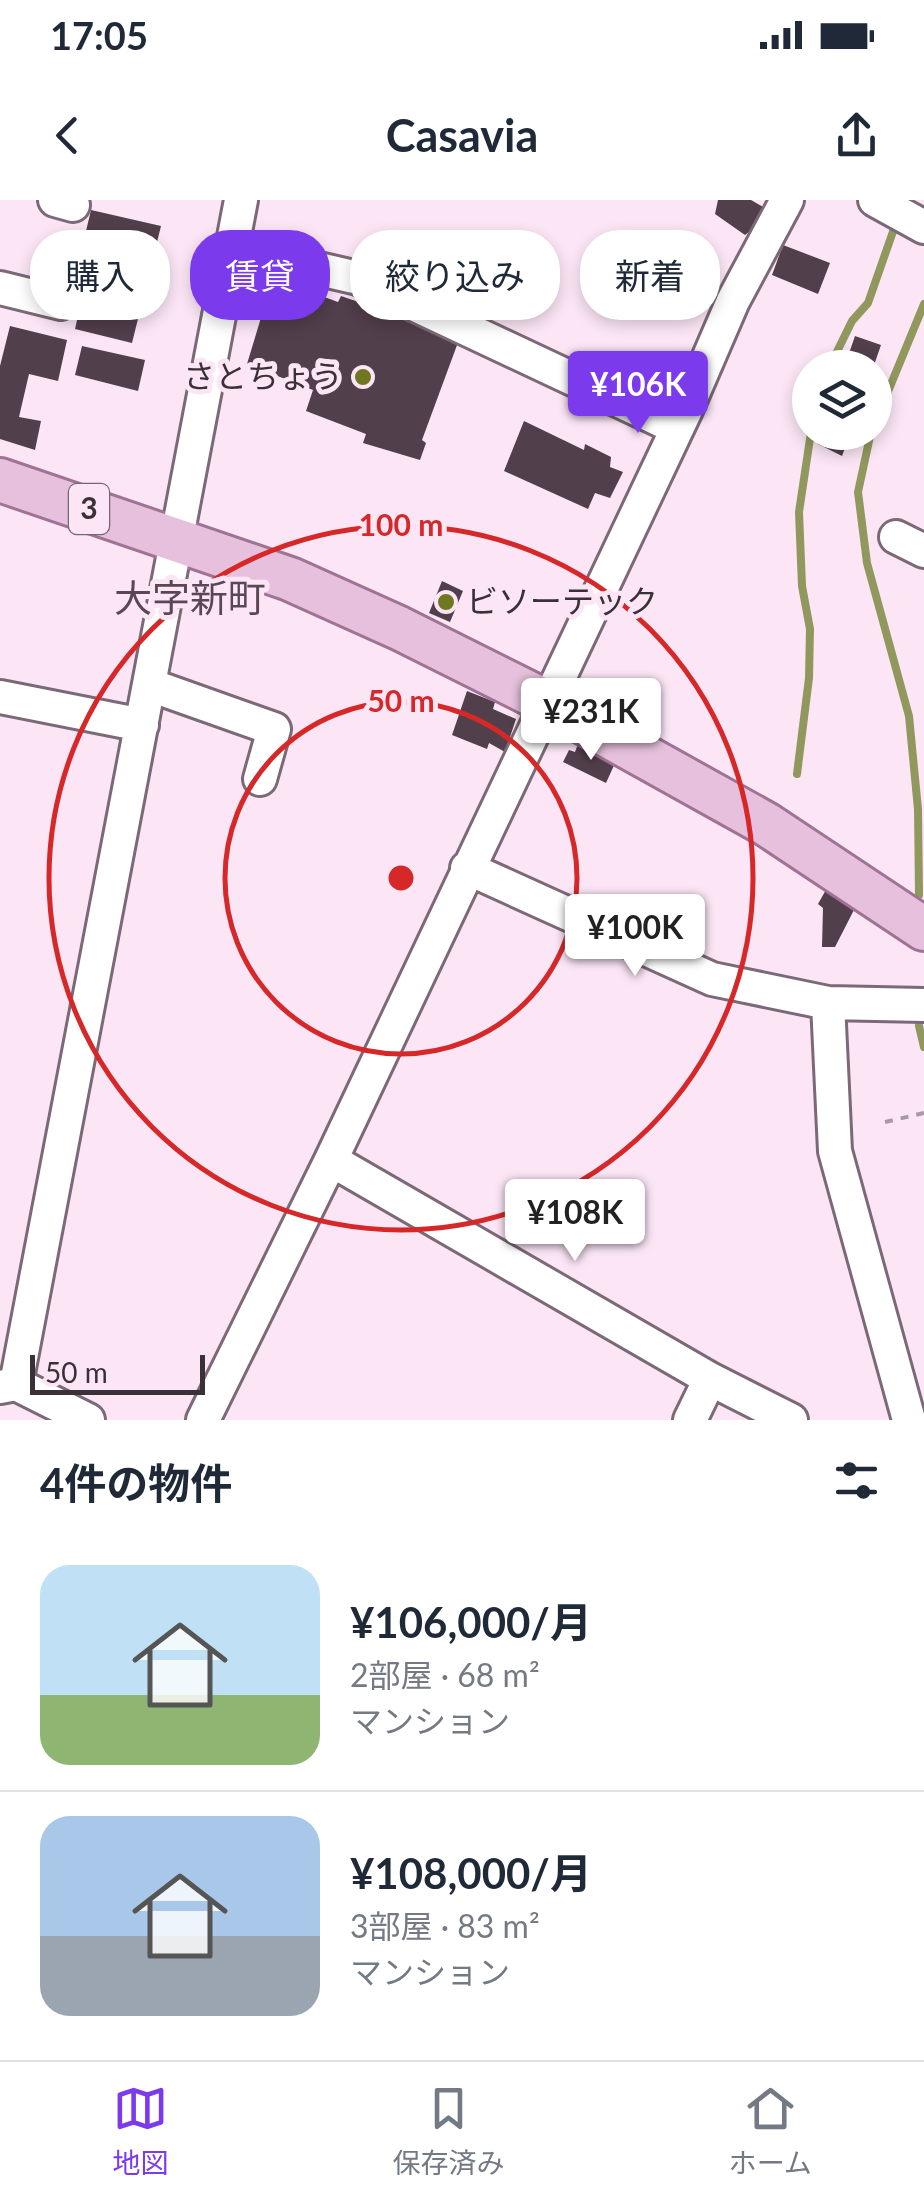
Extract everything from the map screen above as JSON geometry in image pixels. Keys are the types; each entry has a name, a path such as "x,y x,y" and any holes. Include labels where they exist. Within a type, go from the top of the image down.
{"main road":[{"name":"3","path":"0,480 290,579 400,628 548,702 766,824 924,929"}],"street":[{"path":"235,230 241,200"},
{"path":"875,200 924,227"},
{"path":"202,1420 331,1160 782,202"},
{"path":"330,272 358,278 676,428"},
{"path":"0,288 30,296"},
{"path":"88,1420 8,1386 150,685 219,320"},
{"path":"150,685 274,730 260,778"},
{"path":"0,698 142,725"},
{"path":"467,868 712,979 828,1003 924,1004"},
{"path":"828,1003 835,1151 909,1420"},
{"path":"331,1160 710,1379 791,1420"},
{"path":"690,1420 710,1379"}],"path":[{"path":"886,1122 924,1113"}],"building":[{"path":"718,200 751,200 770,211 755,235 750,231 745,235 715,214"},
{"path":"91,210 161,226 160,230 86,230"},
{"path":"783,245 830,263 818,294 772,275"},
{"name":"さとちょう","path":"341,296 350,299 350,320 411,320 460,337 422,440 426,443 420,460 363,443 366,434 306,411 313,390 247,364 260,320 330,320 330,299 338,302"},
{"path":"77,320 138,320 132,343 75,329"},
{"path":"10,326 67,340 58,381 29,374 19,417 41,421 35,450 0,439 0,366"},
{"path":"855,336 881,345 879,350 850,350"},
{"path":"82,346 145,360 138,391 75,375"},
{"path":"524,421 584,450 585,444 611,457 610,467 623,472 610,498 595,493 588,509 504,471"},
{"name":"ビソーテック","path":"442,581 463,591 450,622 429,613"},
{"path":"467,691 495,702 493,709 516,719 505,752 489,743 487,749 452,735"},
{"path":"578,744 616,761 606,783 563,762 569,750 575,752"},
{"path":"827,888 855,908 835,947 822,947 823,908 818,904"}],"waterway":[{"path":"838,350 852,321 868,303 896,223"},
{"path":"892,382 924,304"},
{"path":"797,774 809,678 810,629 802,586 799,512 808,450"},
{"path":"867,450 858,492 867,563 909,716 918,809 919,895"},
{"path":"919,1026 924,1047"}],"place":[{"name":"さとちょう","path":"363,377"},
{"name":"ビソーテック","path":"446,602"}],"district":[{"name":"大字新町","path":"190,599"}]}
